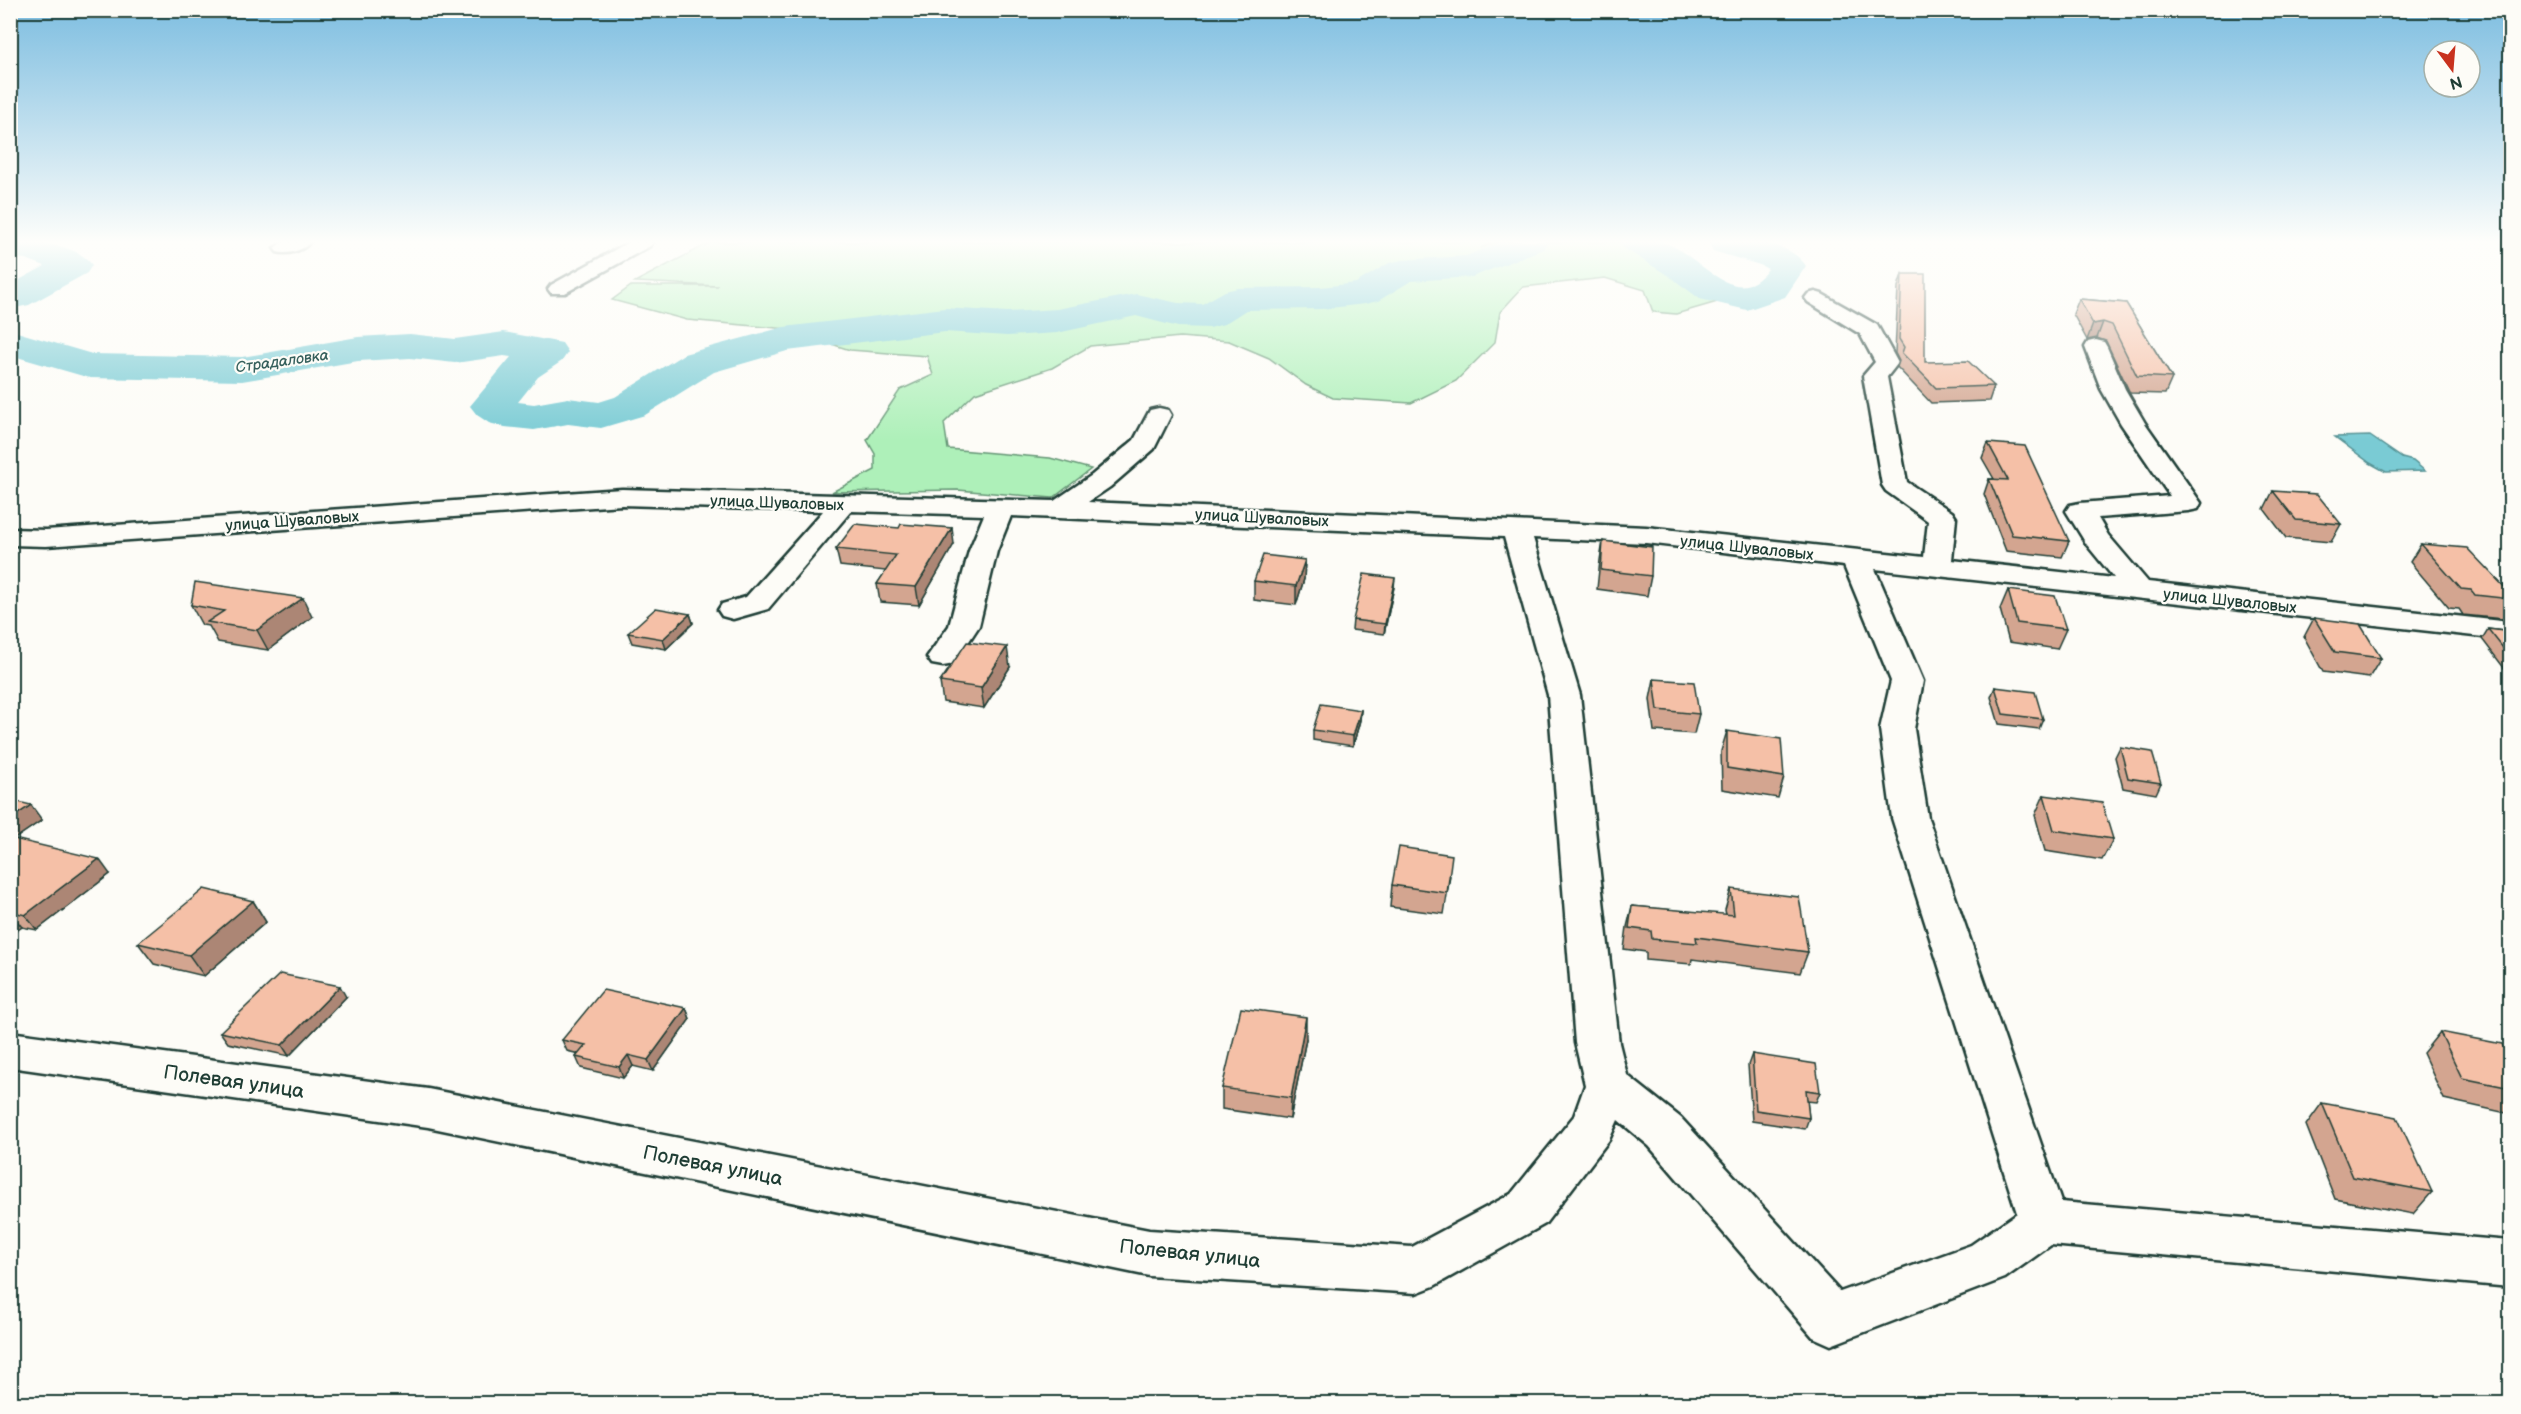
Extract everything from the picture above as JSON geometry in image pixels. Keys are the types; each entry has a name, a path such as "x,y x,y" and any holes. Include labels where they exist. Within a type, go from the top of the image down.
{"street":[{"path":"1832,308 1869,330 1887,363 1875,376 1895,485 1942,518 1937,567"},
{"path":"2096,347 2113,389 2127,415 2188,502 2080,511 2097,539 2139,590"},
{"path":"1060,509 1101,481 1145,444 1159,415"},
{"name":"улица Шуваловых","path":"10,537 46,538 622,497 1060,509 1646,535 2511,631"},
{"path":"733,610 758,603 844,503"},
{"path":"943,657 964,626 983,551 1000,507"},
{"path":"1515,529 1564,694 1597,1043 1606,1085 1665,1132 1831,1320 1987,1262 2044,1222 2511,1264"},
{"path":"1856,559 1906,681 1897,729 1910,819 2044,1222"},
{"name":"Полевая улица","path":"10,1049 428,1108 1149,1253 1416,1270 1528,1209 1593,1126 1606,1085"}],"green space":[{"path":"642,308 1504,308 1500,312 1495,342 1456,381 1411,403 1333,398 1306,385 1269,358 1229,341 1180,337 1090,346 1052,368 975,393 944,423 948,449 1050,458 1091,469 1053,498 958,490 832,492 875,470 875,454 867,440 900,390 933,375 927,356 850,350 822,341 821,332 687,320"},
{"path":"1652,308 1697,308 1676,314 1653,312"}],"water":[{"path":"2370,436 2402,458 2413,461 2425,471 2386,472 2335,437"}],"building":[{"path":"1900,308 1925,308 1925,362 1968,361 1994,386 1936,388 1902,353 1904,347 1899,339"},
{"path":"2084,308 2129,308 2172,378 2137,376 2112,325 2103,322 2093,324"},
{"path":"1988,443 2025,446 2069,541 2012,535 1989,479 2008,480"},
{"path":"2273,491 2317,494 2341,524 2296,520"},
{"path":"855,524 899,528 901,524 952,528 916,587 877,584 896,555 836,549"},
{"path":"1603,541 1652,547 1651,576 1601,570"},
{"path":"2421,544 2467,548 2511,594 2511,599 2475,595 2471,590 2461,589"},
{"path":"1263,555 1305,560 1296,586 1254,581"},
{"path":"1364,574 1395,578 1385,624 1353,620"},
{"path":"195,582 303,598 257,630 207,622 224,611 191,605"},
{"path":"2008,590 2055,596 2066,629 2017,623"},
{"path":"656,608 690,614 663,639 628,633"},
{"path":"2314,618 2360,624 2381,658 2335,652"},
{"path":"2488,629 2511,632 2511,658"},
{"path":"967,642 1007,647 981,688 940,682"},
{"path":"1654,679 1694,682 1699,714 1658,710"},
{"path":"1995,687 2035,692 2043,719 2003,714"},
{"path":"1321,704 1361,710 1353,736 1313,730"},
{"path":"1727,731 1781,739 1784,777 1727,768"},
{"path":"2120,747 2152,752 2161,783 2128,778"},
{"path":"2044,795 2102,803 2113,839 2054,830"},
{"path":"10,800 31,805 10,819"},
{"path":"10,838 99,859 25,915 10,911"},
{"path":"1399,847 1452,855 1447,893 1392,885"},
{"path":"204,889 253,901 189,955 138,943"},
{"path":"1731,889 1799,897 1808,952 1696,937 1697,943 1652,939 1651,931 1629,928 1632,906 1734,915"},
{"path":"280,974 340,986 282,1045 220,1032"},
{"path":"603,990 686,1008 648,1060 628,1055 619,1067 576,1057 586,1045 562,1040"},
{"path":"1241,1008 1306,1017 1291,1098 1222,1088"},
{"path":"2440,1032 2502,1044 2511,1061 2511,1088 2462,1078"},
{"path":"1752,1054 1816,1064 1820,1092 1806,1090 1809,1118 1756,1110"},
{"path":"2322,1103 2397,1117 2432,1192 2353,1177"}],"waterway":[{"name":"Страдаловка","path":"10,342 90,366 242,369 358,349 410,346 455,351 504,344 548,352 523,368 492,406 505,414 534,417 568,411 601,415 630,406 699,363 784,339 945,320 1007,324 1057,321 1121,308"},
{"name":"Страдаловка","path":"1149,308 1178,315 1210,316 1223,308"}]}
